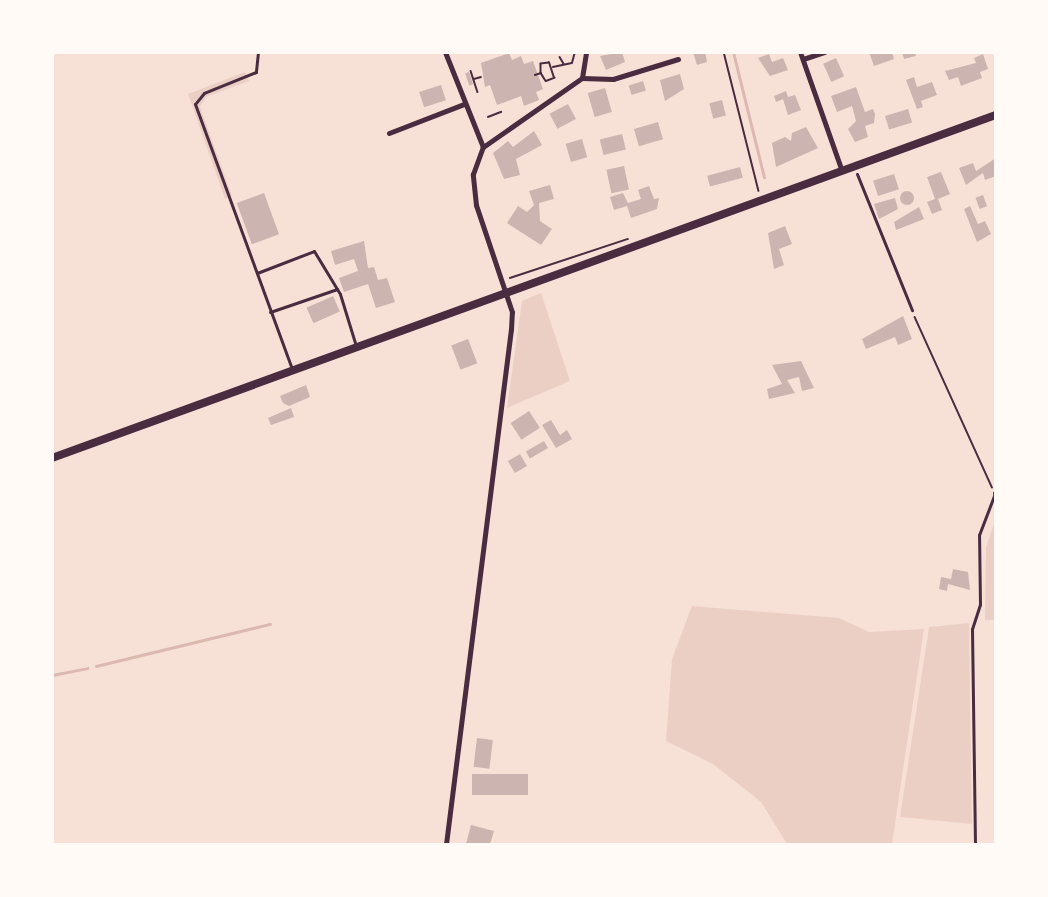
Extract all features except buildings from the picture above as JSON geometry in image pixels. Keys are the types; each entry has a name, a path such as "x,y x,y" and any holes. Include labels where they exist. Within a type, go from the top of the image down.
{"main road":[{"path":"52,458 357,348 761,196 842,171 996,116"}],"street":[{"path":"445,52 483,147"},
{"path":"582,78 586,52"},
{"path":"800,52 842,171"},
{"path":"803,59 824,52"},
{"path":"446,844 511,329 505,291 472,189 476,157 483,147 582,78 613,79 678,59"},
{"path":"389,133 464,104"}],"lane":[{"path":"258,52 256,72 204,93 195,104 293,371"},
{"path":"857,174 912,310"},
{"path":"257,273 314,251 337,289 357,348"},
{"path":"270,312 337,289"},
{"path":"975,844 972,629 980,604 979,535 995,493"}],"path":[{"path":"541,73 543,63 553,67 564,65 573,61 575,52"},
{"path":"724,52 761,196"},
{"path":"560,57 564,65"},
{"path":"541,73 549,82 553,67"},
{"path":"471,71 478,92"},
{"path":"535,75 541,73"},
{"path":"474,80 481,77"},
{"path":"488,117 501,112"},
{"path":"751,195 761,196 770,188"},
{"path":"501,281 632,237"},
{"path":"912,310 995,493"}],"shaded area":[{"path":"245,72 249,81 206,97 200,107 232,196 225,199 188,94"},
{"path":"541,293 570,381 507,408 522,301"},
{"path":"995,521 995,620 985,620 986,547"},
{"path":"692,606 839,618 869,632 924,629 892,844 787,844 761,802 713,764 666,741 672,659"},
{"path":"969,623 972,824 900,817 929,627"}],"waterway":[{"path":"733,52 764,177"},
{"path":"96,666 270,624"},
{"path":"52,675 87,668"}]}
